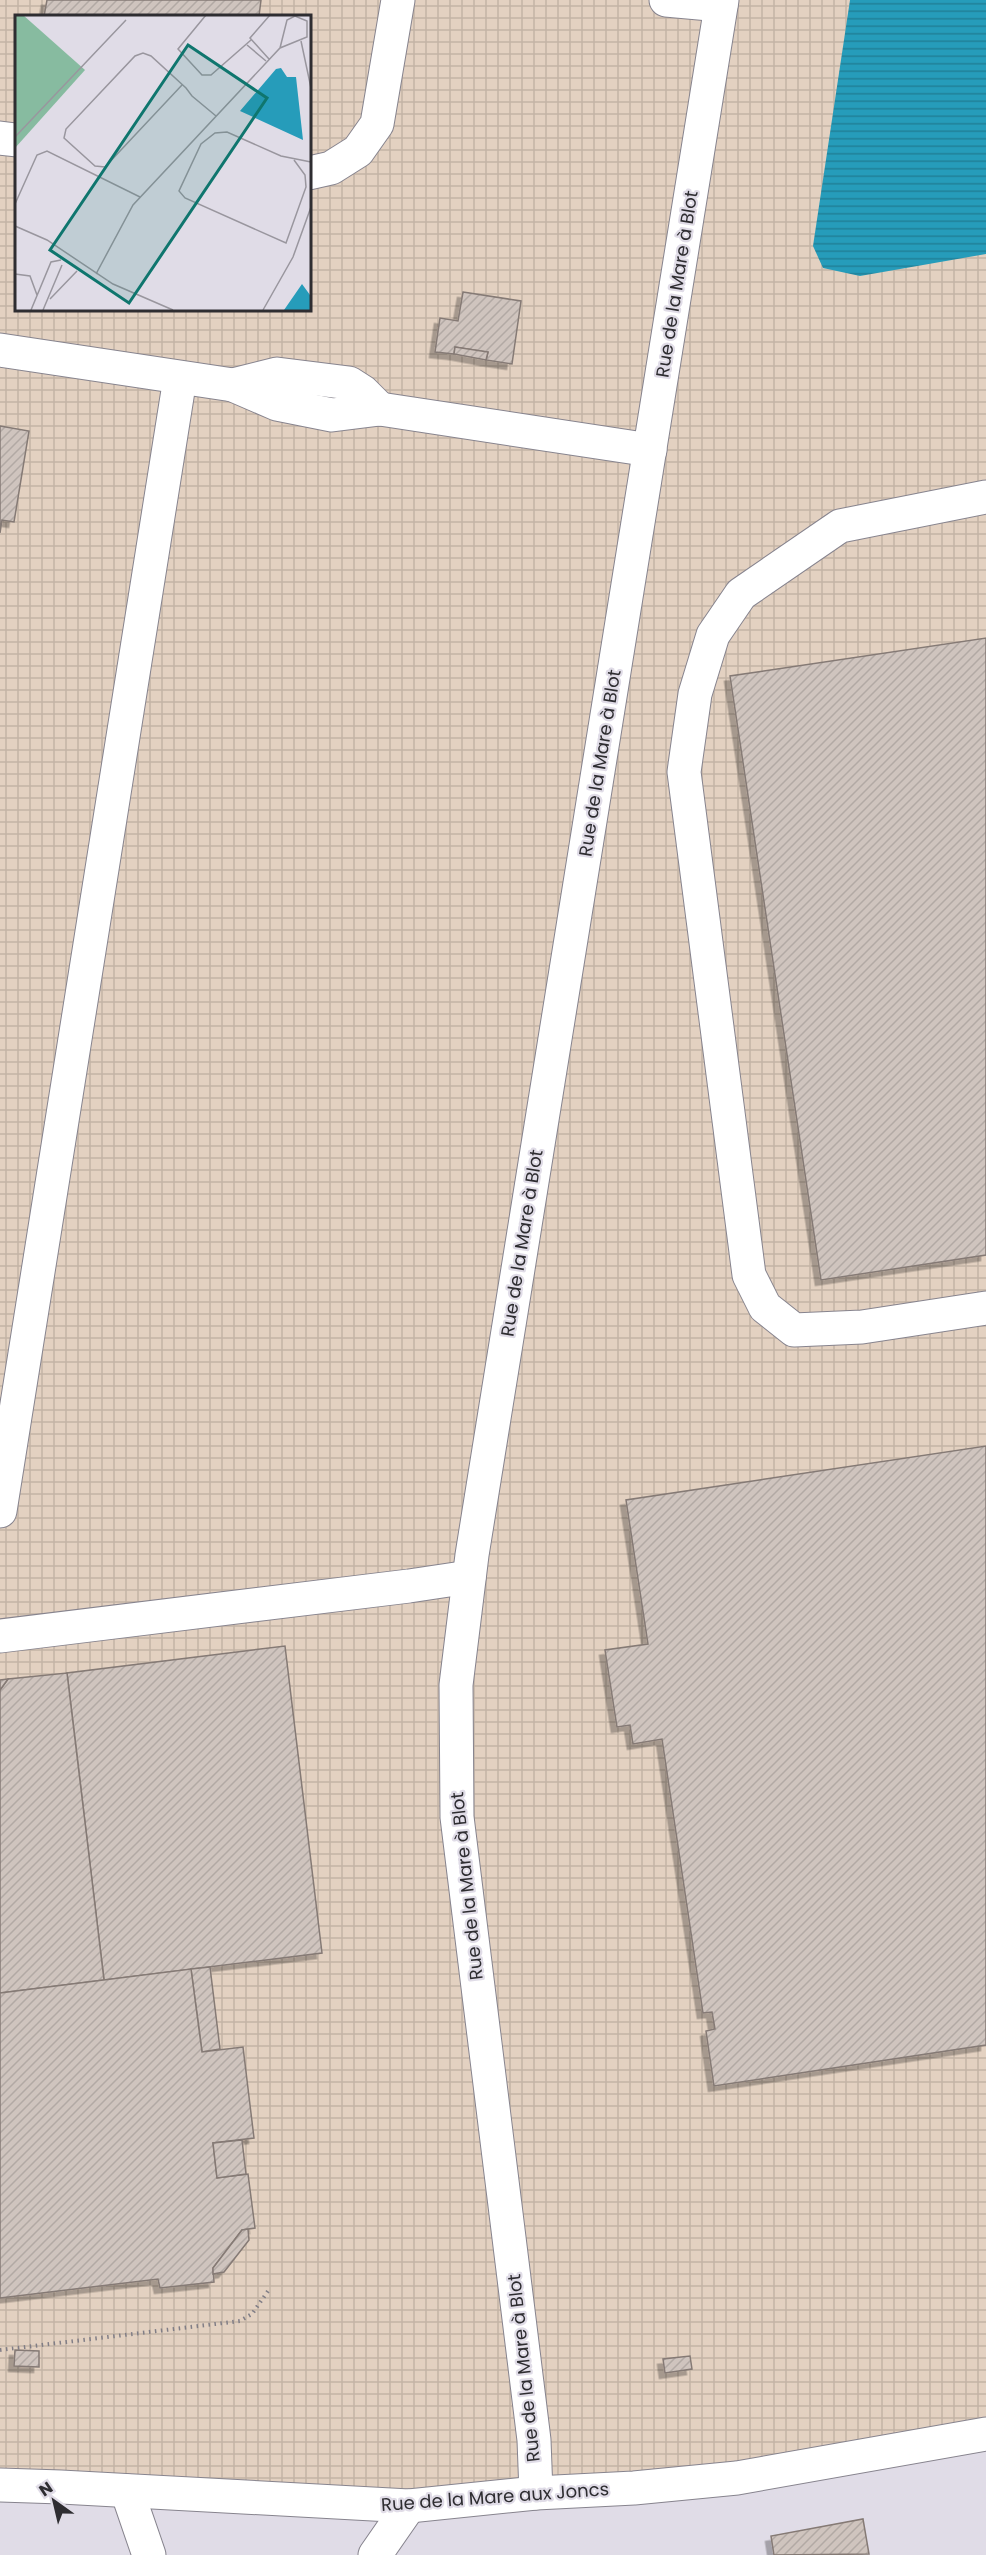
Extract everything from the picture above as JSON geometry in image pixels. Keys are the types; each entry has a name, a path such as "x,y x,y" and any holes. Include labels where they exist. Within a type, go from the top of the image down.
{"street":[{"path":"310,173 331,168 358,150 377,124 398,0"},
{"path":"666,0 722,3"},
{"name":"Rue de la Mare à Blot","path":"536,2493 532,2428 457,1817 456,1684 469,1577 722,3"},
{"path":"0,138 15,140"},
{"path":"0,351 233,385 277,404 332,415 380,409 650,450"},
{"path":"0,1511 180,378"},
{"path":"986,497 840,526 741,594 713,635 695,694 684,772 749,1275 765,1308 794,1330 862,1327 986,1308"},
{"path":"0,1636 469,1577"},
{"name":"Rue de la Mare aux Joncs","path":"0,2485 409,2506 536,2493 634,2488 738,2478 986,2434"},
{"path":"127,2491 149,2555"},
{"path":"375,2555 409,2506"}],"path":[{"path":"0,2350 240,2321 252,2314 268,2291"}],"shaded area":[{"path":"0,0 986,0 986,2434 536,2493 0,2486"}],"water":[{"path":"850,0 986,0 986,254 860,276 823,268 813,246"}],"building":[{"path":"47,0 261,0 259,15 44,15"},
{"path":"463,292 521,301 512,364 486,360 488,352 455,347 454,354 435,352 440,318 458,321"},
{"path":"455,347 488,352 486,360 454,354"},
{"path":"0,426 29,431 14,522 2,520 0,533"},
{"path":"986,638 986,1255 821,1280 730,676"},
{"path":"986,1446 986,2045 714,2086 706,2031 715,2029 712,2012 703,2013 662,1739 633,1744 630,1725 617,1727 605,1650 648,1644 626,1500"},
{"path":"285,1646 322,1953 104,1980 67,1673"},
{"path":"67,1673 104,1980 0,1993 0,1690 8,1679"},
{"path":"8,1679 0,1690 0,1680"},
{"path":"210,1967 220,2049 202,2052 191,1969"},
{"path":"191,1969 202,2052 243,2047 254,2138 213,2143 217,2178 248,2174 255,2228 242,2230 213,2268 214,2282 160,2288 158,2279 0,2298 0,1993"},
{"path":"242,2140 246,2174 217,2178 213,2143"},
{"path":"248,2229 249,2240 224,2272 213,2274 213,2268 242,2230"},
{"path":"15,2350 39,2351 39,2367 14,2366"},
{"path":"690,2356 692,2369 665,2373 663,2359"},
{"path":"863,2519 869,2554 774,2555 771,2536"}]}
